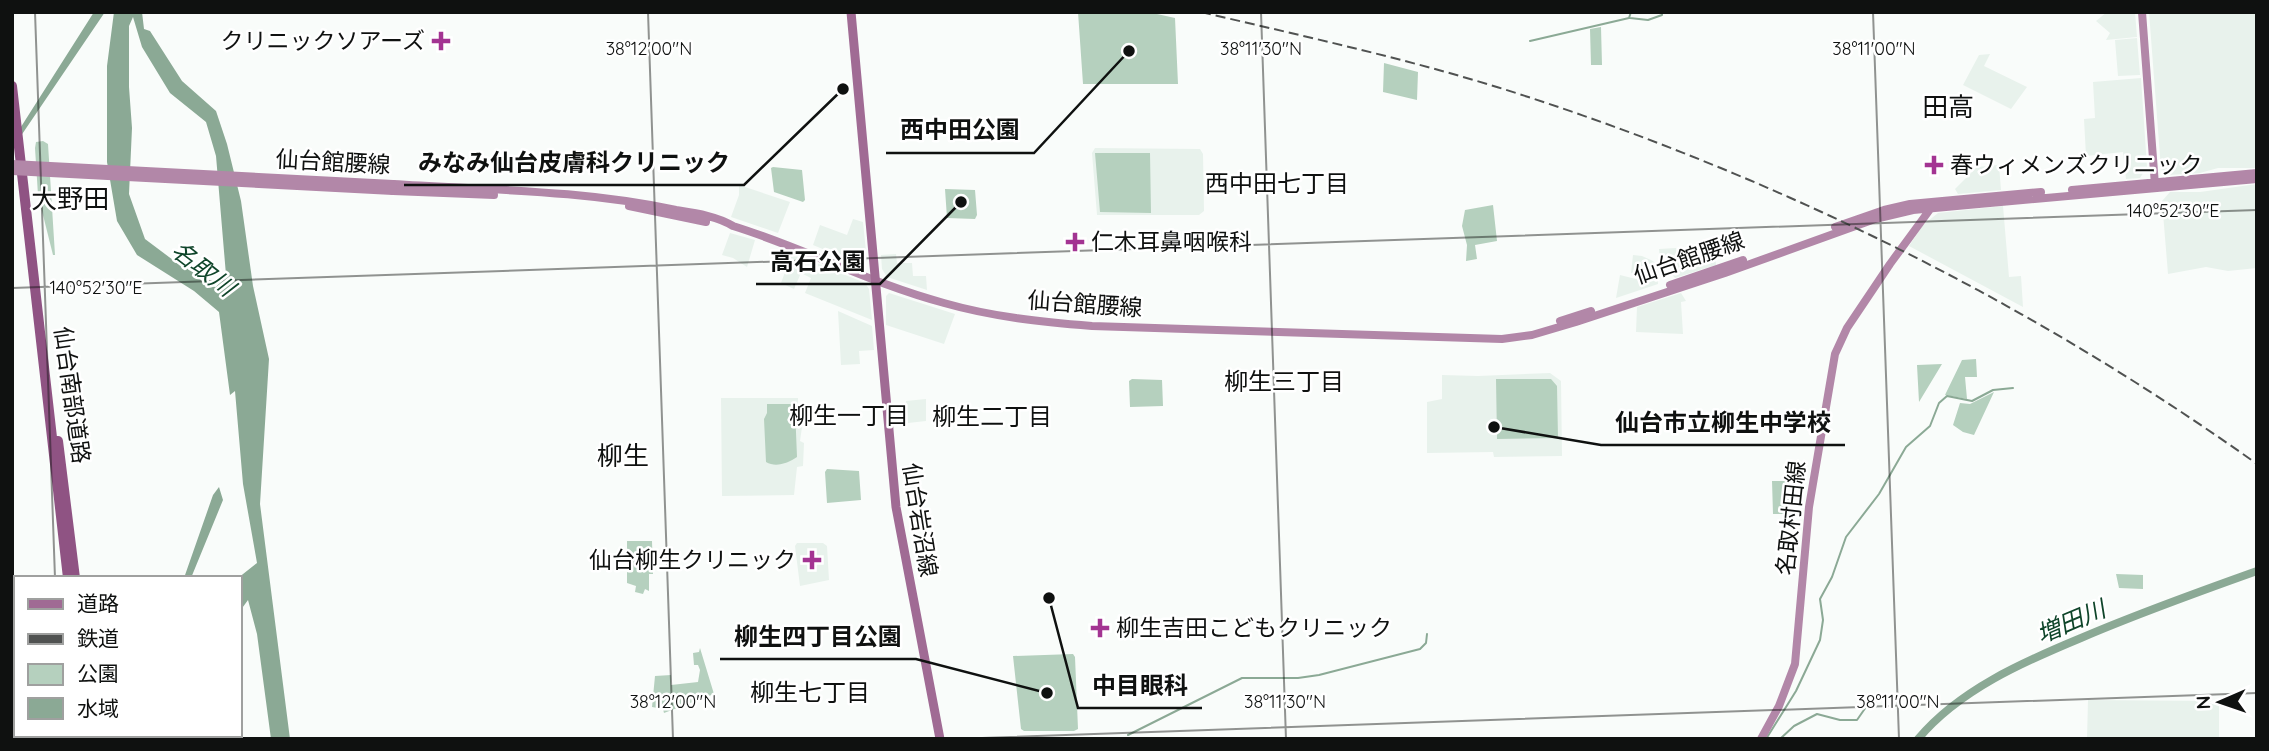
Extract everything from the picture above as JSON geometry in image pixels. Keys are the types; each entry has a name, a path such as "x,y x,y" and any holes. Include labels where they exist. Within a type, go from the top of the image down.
{"highway":[{"name":"仙台南部道路","path":"12,86 75,576"},
{"name":"仙台南部道路","path":"28,218 68,576"}],"main road":[{"name":"仙台岩沼線","path":"851,12 900,531 940,739"},
{"path":"2142,12 2155,185"},
{"name":"仙台館腰線","path":"12,164 585,201 626,206 733,226 942,303 987,314 1036,321 1092,326 1450,336 1508,333 1537,328 1676,283 1884,210 1934,204"},
{"name":"仙台館腰線","path":"12,171 393,188"},
{"path":"2155,185 2257,173"},
{"path":"1934,204 2257,179"},
{"name":"仙台館腰線","path":"1450,336 1502,339 1534,334 1725,273 1875,219 1934,204"},
{"name":"名取村田線","path":"1761,739 1779,706 1795,664 1809,507 1835,354 1846,329 1917,224 1934,204"},
{"path":"1914,209 1917,224"}],"shaded area":[{"path":"2107,12 2135,12 2137,37 2106,40 2110,33 2096,21"},
{"path":"2149,12 2257,12 2257,168 2218,168 2200,173 2169,175 2161,169"},
{"path":"2137,38 2140,75 2118,76 2115,40"},
{"path":"1990,54 1984,66 2027,87 2011,109 1963,85 1979,55"},
{"path":"2141,78 2147,167 2140,178 2126,179 2123,152 2086,156 2084,119 2095,118 2093,82"},
{"path":"1095,148 1200,149 1203,154 1204,211 1199,215 1097,215 1092,153"},
{"path":"1999,165 2001,190 1958,194 1955,189 1977,167"},
{"path":"2257,184 2257,268 2228,271 2206,267 2168,274 2162,201 2170,192 2200,192"},
{"path":"739,185 790,202 778,233 731,217 739,195"},
{"path":"2003,206 2009,277 2021,276 2023,307 1909,246 1923,225 1938,213"},
{"path":"853,219 863,222 867,261 861,265 813,245 820,225 847,235"},
{"path":"730,233 755,240 747,267 722,255"},
{"path":"1676,248 1677,253 1715,248 1716,265 1675,278 1660,261 1659,249"},
{"path":"792,253 865,283 869,289 872,320 805,293 811,278 801,273 794,289 781,283"},
{"path":"896,254 897,263 912,263 913,276 926,276 927,290 887,277 882,269 881,255"},
{"path":"1633,255 1653,261 1657,266 1658,284 1616,298 1620,275 1640,280 1640,274 1631,273"},
{"path":"889,293 955,314 944,344 886,325 886,296"},
{"path":"1681,293 1686,301 1681,302 1683,334 1636,332 1637,307"},
{"path":"838,311 872,326 874,350 859,351 860,364 841,365"},
{"path":"1550,373 1561,381 1562,456 1494,457 1493,452 1427,453 1427,402 1442,399 1442,375"},
{"path":"721,398 798,398 802,427 800,441 804,443 803,466 797,467 794,495 722,496"},
{"path":"926,399 926,421 908,423 906,401"},
{"path":"797,543 823,543 827,546 829,580 800,586 795,546"},
{"path":"2088,700 2219,701 2219,739 2087,739"}],"green space":[{"path":"1078,12 1148,12 1175,18 1178,84 1083,84"},
{"path":"1601,27 1602,65 1591,65 1590,29"},
{"path":"1384,63 1418,72 1417,100 1383,92"},
{"path":"43,141 48,144 55,255 38,195 35,148 36,142"},
{"path":"1095,153 1150,153 1151,213 1100,212"},
{"path":"773,167 802,170 803,202 774,192"},
{"path":"945,189 975,190 975,219 947,218"},
{"path":"1493,205 1497,241 1475,245 1477,259 1466,261 1467,245 1462,226 1465,210"},
{"path":"1976,359 1977,377 1965,377 1967,399 1945,395 1962,360"},
{"path":"1942,364 1919,402 1917,365"},
{"path":"1496,379 1551,379 1557,386 1558,438 1497,439"},
{"path":"1162,380 1163,406 1130,407 1129,381"},
{"path":"1994,392 1974,435 1953,425 1960,403 1970,404"},
{"path":"767,404 791,404 795,408 797,457 782,464 766,462 764,419"},
{"path":"827,469 859,471 861,500 827,503"},
{"path":"1772,481 1787,481 1790,514 1773,514"},
{"path":"627,541 652,541 653,574 649,574 649,591 645,589 643,594 635,592 636,586 627,583"},
{"path":"2116,574 2143,575 2143,589 2119,588"},
{"path":"700,648 714,694 664,713 663,709 652,707 655,676 671,675 671,685 698,682 700,670 698,665 694,665 693,653 699,652"},
{"path":"1073,654 1078,729 1024,731 1021,729 1013,656"}],"water":[{"path":"94,12 105,12 12,149 12,141"},
{"path":"114,12 142,12 144,29 150,31 182,81 216,111 241,201 253,286 269,359 260,504 290,739 271,739 257,634 248,600 242,608 241,576 257,563 243,484 235,391 230,395 219,312 194,291 137,255 117,221 107,162 107,66","holes":["133,17 142,47 170,93 206,122 216,156 226,275 216,287 207,286 191,270 145,239 129,194 132,128 129,26"]},
{"path":"219,487 223,500 192,576 185,576 213,495"}],"waterway":[{"path":"1530,41 1629,18 1631,12"},
{"path":"1630,18 1648,20 1662,15 1662,12"},
{"path":"1766,739 1796,691 1820,640 1823,620 1820,599 1832,577 1846,537 1879,494 1906,447 1930,426 1939,403 1947,396 1972,401 1993,390 2013,388"},
{"name":"増田川","path":"1918,739 1934,722 1972,692 2015,668 2125,620 2257,571"},
{"path":"1128,735 1242,678 1298,678 1319,675 1420,649 1426,643 1427,634"},
{"path":"1780,739 1794,726 1817,714 1840,720 1857,720 1866,707 1887,695"}],"railway":[{"path":"1201,12 1438,70 1516,93 1711,164 1807,205 1993,298 2171,405 2257,464"}],"place":[{"name":"クリニックソアーズ","path":"441,41"},
{"name":"西中田公園","path":"1129,51"},
{"name":"みなみ仙台皮膚科クリニック","path":"843,89"},
{"name":"春ウィメンズクリニック","path":"1934,165"},
{"name":"高石公園","path":"961,202"},
{"name":"仁木耳鼻咽喉科","path":"1075,242"},
{"name":"仙台市立柳生中学校","path":"1494,427"},
{"name":"仙台柳生クリニック","path":"812,560"},
{"name":"中目眼科","path":"1049,598"},
{"name":"柳生吉田こどもクリニック","path":"1100,628"},
{"name":"柳生四丁目公園","path":"1047,693"}],"district":[{"name":"田高","path":"1948,107"},
{"name":"西中田七丁目","path":"1277,184"},
{"name":"大野田","path":"70,199"},
{"name":"柳生三丁目","path":"1284,382"},
{"name":"柳生一丁目","path":"849,416"},
{"name":"柳生二丁目","path":"992,417"},
{"name":"柳生","path":"623,456"},
{"name":"柳生七丁目","path":"810,693"}],"water label":[{"name":"名取川","path":"203,269"}]}
